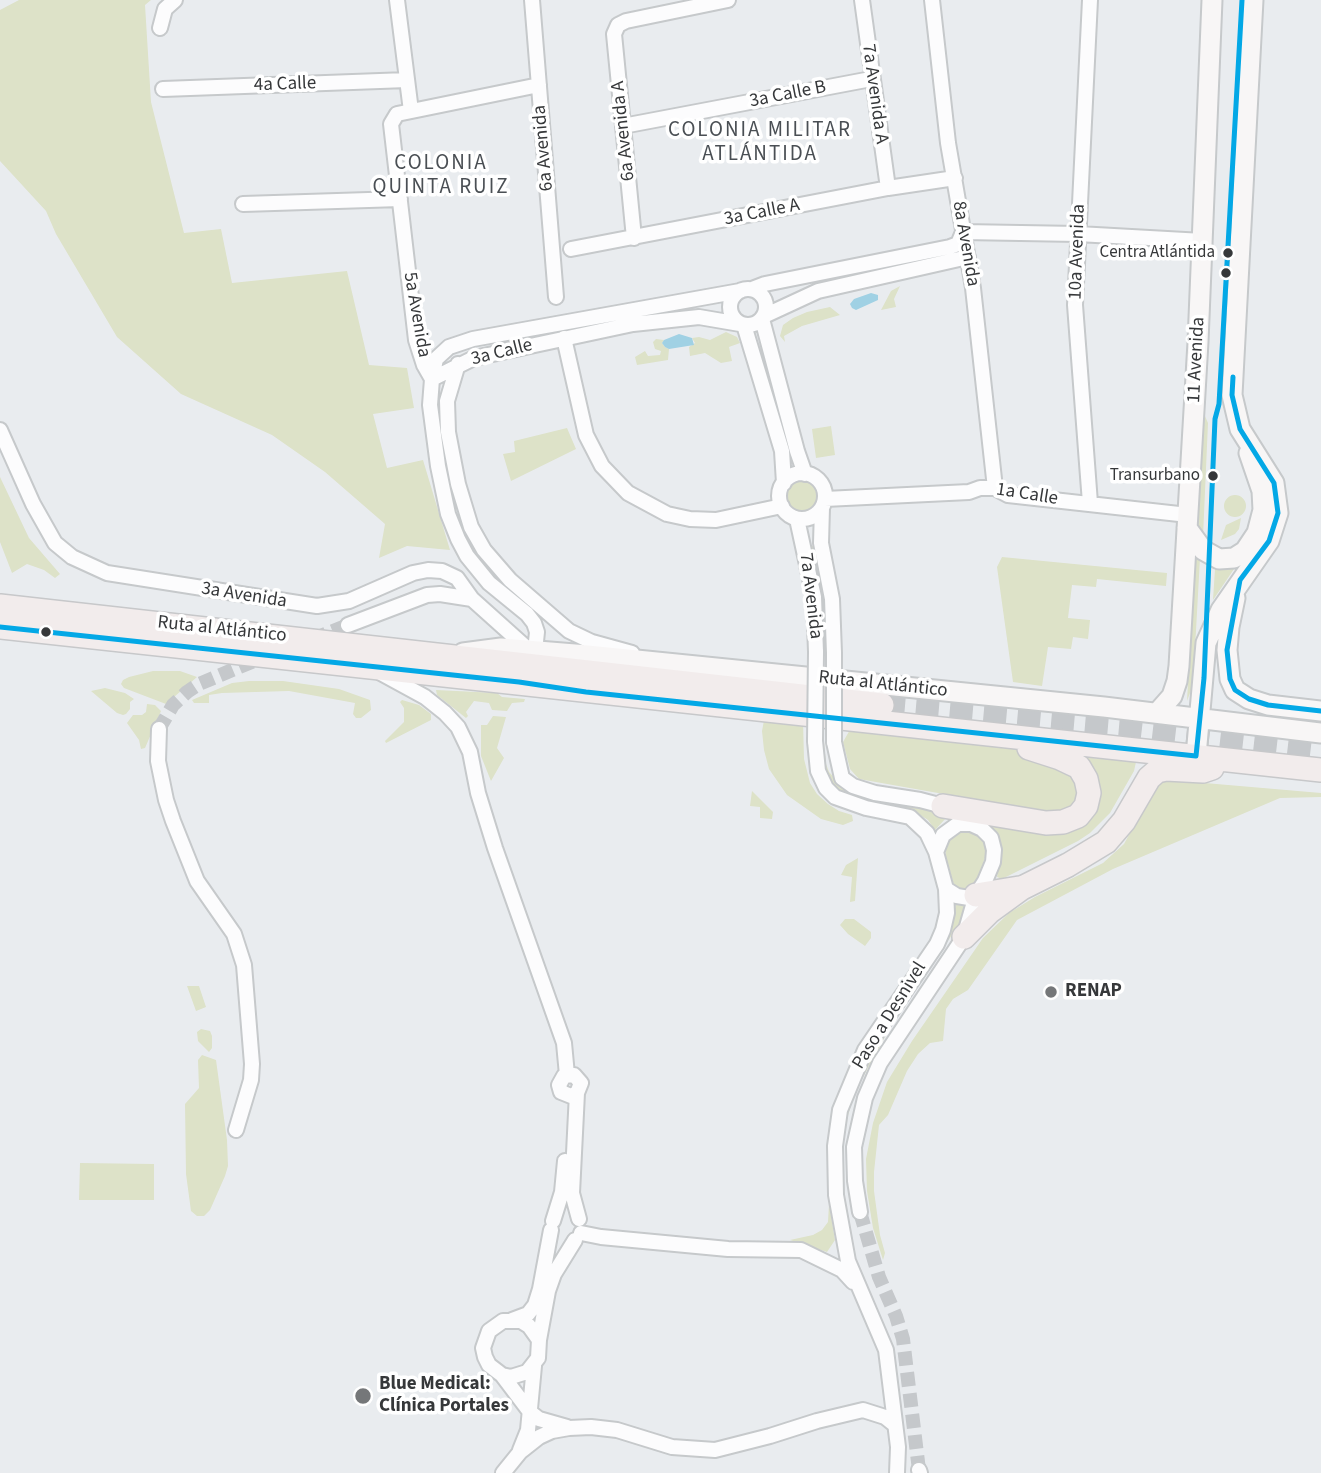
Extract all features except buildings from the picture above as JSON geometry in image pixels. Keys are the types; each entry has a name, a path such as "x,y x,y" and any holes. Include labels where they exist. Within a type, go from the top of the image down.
{"highway":[{"name":"Ruta al Atlántico","path":"0,606 882,705"},
{"name":"Ruta al Atlántico","path":"0,626 1321,770"},
{"path":"943,806 1046,823 1063,822 1078,816 1086,806 1089,793 1086,779 1079,767 1060,758 982,734"},
{"path":"964,937 989,912 1022,888 1106,842 1124,821 1149,778 1157,771 1203,771 1231,759"},
{"path":"968,824 994,816"},
{"path":"976,895 1022,888"}],"main road":[{"name":"11 Avenida","path":"1157,713 1172,696 1177,681 1203,241 1203,170 1212,0"},
{"name":"11 Avenida","path":"1196,755 1206,643 1221,610 1269,541 1278,513 1274,483 1240,429 1232,396 1254,0"},
{"path":"1187,522 1203,550 1219,559 1234,558 1245,551 1257,533 1264,510 1262,491 1254,473 1247,442"},
{"path":"1240,580 1229,627 1227,650 1230,679 1235,690 1249,699 1268,705 1321,711"},
{"name":"Ruta al Atlántico","path":"444,656 501,648 664,662 1157,713 1321,733"}],"street":[{"path":"160,27 165,9 175,0"},
{"path":"397,0 411,111 539,85"},
{"name":"6a Avenida","path":"532,0 556,297"},
{"name":"6a Avenida A","path":"635,238 614,34 618,25 626,21 729,0"},
{"name":"7a Avenida A","path":"862,0 888,188"},
{"name":"8a Avenida","path":"932,0 948,143 968,257 995,488"},
{"name":"10a Avenida","path":"1090,0 1075,305 1090,503"},
{"name":"3a Calle B","path":"624,126 871,79"},
{"name":"4a Calle","path":"163,89 407,80"},
{"name":"5a Avenida","path":"411,111 397,114 391,124 416,340 432,379 432,434 448,514 467,556 489,583 534,623 537,632 533,651"},
{"name":"3a Calle A","path":"570,249 888,188 954,178"},
{"path":"243,204 400,199"},
{"path":"963,232 1078,234 1203,241"},
{"name":"3a Calle","path":"432,379 474,358 564,338 631,317 765,284 950,247 957,244 963,232"},
{"path":"805,474 763,318 767,306 765,300 758,291 746,290 735,294 730,304 732,316 742,324 752,325 763,318 818,291 968,257"},
{"name":"3a Calle","path":"432,379 436,359 449,348 473,339 631,317 699,317 742,324"},
{"path":"742,324 782,451 784,483 779,494 782,506 785,512 797,519 814,516 823,504 820,482 814,477 797,474 784,483"},
{"path":"564,338 586,435 602,466 628,493 667,514 690,519 716,520 782,506"},
{"name":"5a Avenida","path":"458,364 447,401 448,432 458,484 471,527 484,550 510,580 569,631 592,642 664,662"},
{"name":"3a Avenida","path":"0,430 33,504 55,543 72,557 107,573 317,606 349,601 413,573 442,571 457,578 472,599 533,651"},
{"name":"1a Calle","path":"823,504 995,488 1008,495 1090,503 1187,522"},
{"name":"7a Avenida","path":"823,504 821,543 832,599 835,758 842,778 853,786 875,793 943,806 968,824"},
{"name":"7a Avenida","path":"797,519 814,597 817,652 815,741 818,771 826,788 846,803 910,817 927,833 936,852"},
{"path":"348,625 426,595 440,594 472,599"},
{"path":"371,667 425,697 458,727 470,752 478,793 495,848 564,1043 567,1074 574,1075 581,1087 572,1094 569,1106 562,1192 552,1225 535,1306 528,1314 495,1325 485,1339 485,1357 489,1365 502,1375 530,1412 539,1419 569,1428"},
{"path":"159,729 158,761 173,821 197,881 234,934 244,965 251,1072 236,1130"},
{"path":"968,824 982,829 991,838 994,850 993,862 976,895 963,898 946,889 936,852 940,840 948,830 968,824"},
{"name":"Paso a Desnivel","path":"897,1473 898,1447 886,1350 848,1261 836,1195 835,1146 840,1110 864,1049 940,937 947,913 946,889"},
{"name":"Paso a Desnivel","path":"860,1212 855,1181 854,1147 865,1098 880,1063 964,937 976,895"},
{"path":"520,1452 527,1430 534,1366 540,1349 539,1340 548,1291 578,1231 572,1194 572,1094"},
{"path":"552,1225 563,1213 572,1213 578,1231"},
{"path":"552,1225 558,1241 567,1243 578,1231"},
{"path":"578,1231 601,1237 705,1247 801,1250 842,1270 858,1288"},
{"path":"512,1320 529,1325 539,1340"},
{"path":"502,1375 519,1375 534,1366"},
{"path":"503,1473 520,1452 540,1437 552,1431 569,1428 617,1430 673,1447 715,1450 817,1420 863,1410 895,1425"}],"green space":[{"path":"19,0 151,0 145,5 151,102 184,233 221,229 232,283 347,271 369,365 407,368 414,408 373,414 387,468 423,460 450,550 407,546 379,558 385,524 325,472 272,435 181,394 117,337 56,234 46,211 0,161 0,10"},
{"path":"900,286 894,299 896,307 881,310 891,291"},
{"path":"830,307 840,315 802,326 784,336 785,342 780,336 783,325 793,318"},
{"path":"726,332 737,337 740,343 729,347 732,361 721,363 705,353 690,356 689,347 695,343 692,338 710,340"},
{"path":"656,339 664,340 662,343 669,349 668,360 637,365 635,357 645,351 648,356 660,355 661,351 655,349 653,342"},
{"path":"1201,407 1208,423 1203,537 1196,519"},
{"path":"831,426 835,455 816,458 812,429"},
{"path":"567,428 576,449 511,481 503,454 515,452 514,441"},
{"path":"0,477 29,538 60,574 55,578 44,570 27,564 12,573 0,542"},
{"path":"802,481 813,485 817,496 813,507 802,511 791,507 787,496 791,485"},
{"path":"1235,495 1243,498 1246,506 1243,514 1235,517 1227,514 1224,506 1227,498"},
{"path":"1241,518 1235,534 1221,540 1226,525"},
{"path":"809,545 813,546 825,597 828,620 827,653 823,652 824,620"},
{"path":"1195,554 1200,558 1193,685 1187,701"},
{"path":"1002,557 1167,573 1166,586 1097,579 1096,587 1072,585 1068,618 1090,620 1088,639 1073,637 1071,649 1048,647 1042,686 1013,682 997,567"},
{"path":"1215,569 1234,569 1213,600"},
{"path":"153,671 180,671 197,677 166,704 124,688 121,684 129,677"},
{"path":"283,681 339,689 370,700 371,710 361,718 356,718 353,714 355,703 289,691 222,693 209,695 209,703 194,703 192,700 232,683"},
{"path":"105,688 125,693 134,699 130,702 130,709 126,714 117,713 91,691"},
{"path":"436,690 497,693 502,697 525,699 524,702 512,703 507,711 492,710 489,703 474,701 466,712 466,718 437,695"},
{"path":"402,700 419,705 431,714 431,720 386,743 404,722 404,708 400,702"},
{"path":"147,704 155,705 161,711 145,748 141,749 139,740 127,723 133,715 146,712"},
{"path":"765,715 803,720 804,759 810,783 828,804 852,815 853,821 843,825 821,819 787,795 769,769 762,731"},
{"path":"493,716 506,717 497,748 504,758 491,781 481,756 481,725 487,725"},
{"path":"851,728 990,741 1026,752 1059,765 1079,781 1077,804 1062,812 1034,810 859,779 850,769 843,742"},
{"path":"821,741 824,742 829,772 846,790 939,812 946,818 935,830 928,820 917,813 845,794 825,774"},
{"path":"1081,757 1136,762 1134,771 1110,813 1078,841 1002,879 997,877 1001,845 988,826 1078,823"},
{"path":"1161,781 1321,793 1321,797 1280,798 1113,869 1017,920 968,990 953,999 946,1009 943,1041 930,1043 918,1054 907,1071 888,1115 879,1125 874,1191 885,1253 883,1260 873,1228 867,1191 866,1159 873,1123 887,1082 983,938 1009,913 1103,863 1124,844"},
{"path":"752,791 773,812 772,819 760,818 760,807 750,806"},
{"path":"968,830 985,841 987,851 977,882 966,891 959,890 954,885 945,847 950,838 958,832"},
{"path":"858,858 855,901 850,902 852,877 841,875 846,865"},
{"path":"959,900 968,905 962,920 893,1022 855,1092 841,1139 845,1206 840,1139 853,1091 874,1047 952,928 956,902"},
{"path":"845,919 854,919 871,932 871,938 865,946 840,925"},
{"path":"187,986 199,986 206,1007 196,1011"},
{"path":"201,1029 210,1031 212,1036 212,1048 209,1052 198,1041 197,1032"},
{"path":"202,1055 216,1060 228,1166 210,1210 204,1216 197,1216 191,1211 186,1174 185,1104 199,1088 198,1060"},
{"path":"80,1163 154,1164 154,1200 79,1200"},
{"path":"829,1204 835,1240 827,1252 790,1240 822,1230 828,1222"}],"water":[{"path":"871,293 878,295 878,300 856,310 852,308 850,304 854,299"},
{"path":"679,334 692,338 694,345 669,349 662,343 664,340"}],"tunnel":[{"path":"313,639 348,625"},
{"path":"159,729 173,705 187,692 199,684 261,658"},
{"path":"882,705 1122,726 1321,749"},
{"path":"860,1212 879,1277 903,1339 919,1470"}],"transit line":[{"path":"0,627 1196,756 1204,678 1215,419 1219,404 1242,0"},
{"path":"1233,377 1232,395 1240,429 1274,483 1278,513 1269,541 1240,580 1227,650 1230,679 1235,690 1249,699 1268,705 1321,711"}],"place":[{"name":"Centra Atlántida","path":"1228,253"},
{"name":"Transurbano","path":"1213,476"},
{"name":"RENAP","path":"1051,992"},
{"name":"Blue Medical: Clínica Portales","path":"363,1396"}],"district":[{"name":"COLONIA MILITAR ATLÁNTIDA","path":"760,143"},
{"name":"COLONIA QUINTA RUIZ","path":"441,176"}]}
